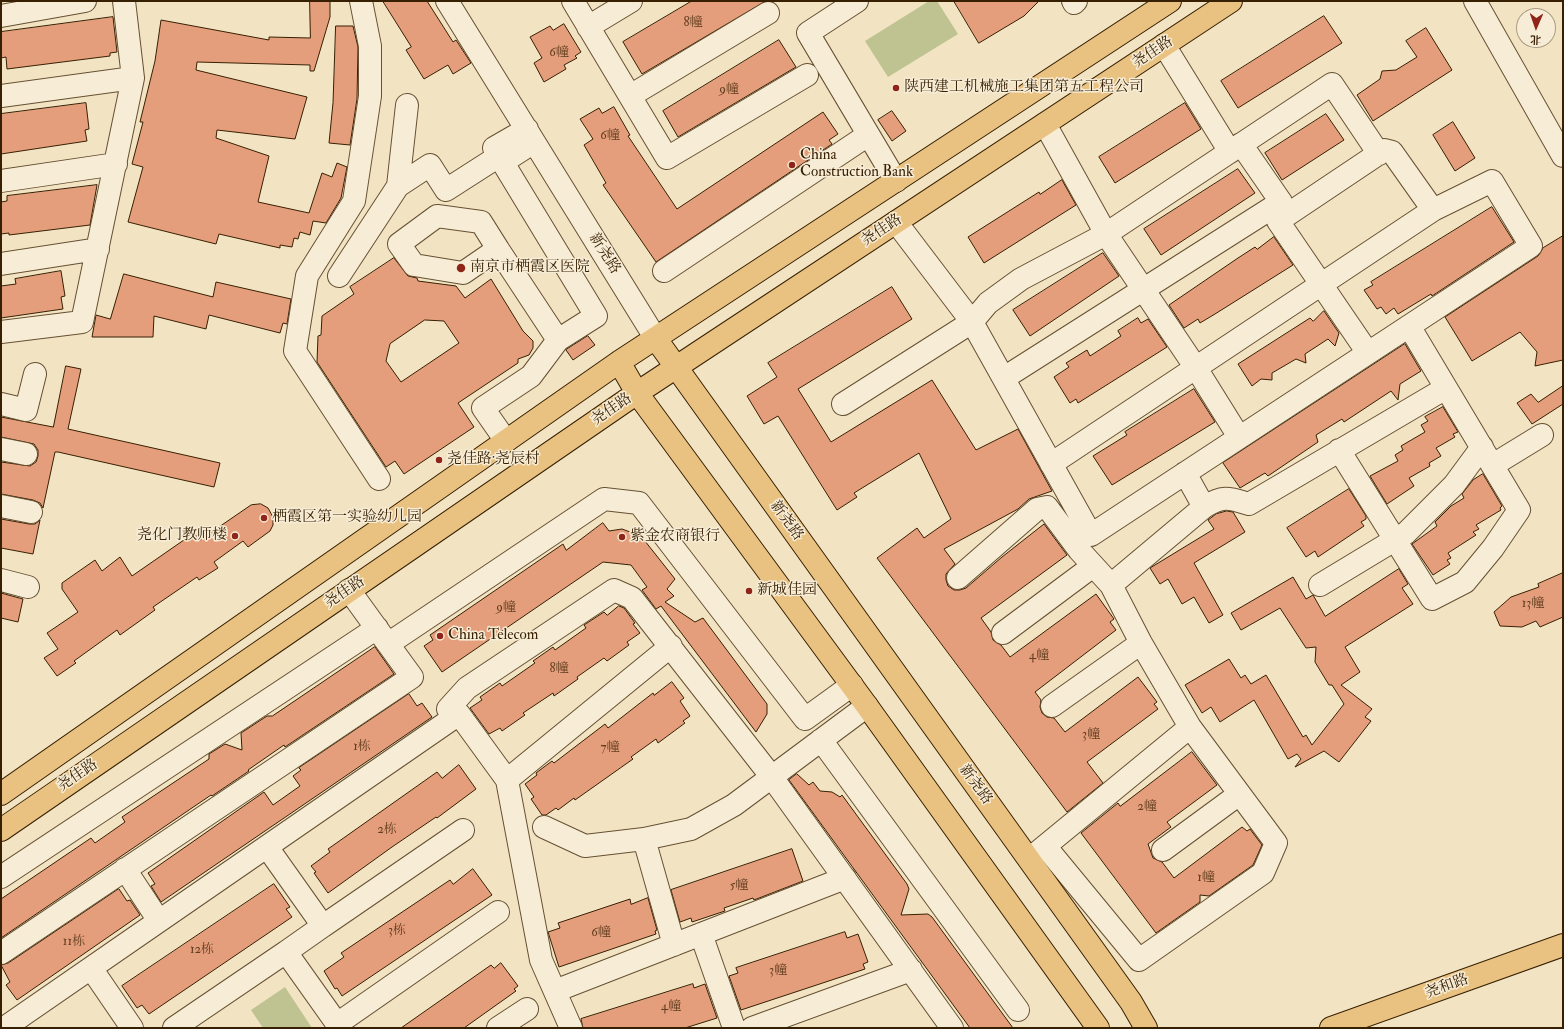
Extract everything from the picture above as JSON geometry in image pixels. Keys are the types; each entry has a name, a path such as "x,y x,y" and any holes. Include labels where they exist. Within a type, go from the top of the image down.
{"main road":[{"name":"尧佳路","path":"1,794 506,440 620,362 1170,1"},
{"name":"尧佳路","path":"1,830 637,393 1231,1"},
{"name":"新尧路","path":"656,339 1036,853 1146,1028"},
{"path":"620,362 637,393 852,685 1098,1028"},
{"name":"尧和路","path":"1330,1028 1563,946"}],"street":[{"path":"1,16 86,1"},
{"path":"1,332 82,322 133,78 124,1"},
{"path":"361,1 370,46 370,96 354,201 307,276 295,351 379,479"},
{"name":"新尧路","path":"447,1 656,339"},
{"path":"573,1 667,158 807,75"},
{"path":"588,27 631,1"},
{"path":"857,1 808,33 896,181"},
{"path":"1073,1 1074,3 1076,1"},
{"path":"1475,1 1560,143"},
{"path":"630,96 768,13"},
{"path":"1164,45 1236,148 1285,208"},
{"path":"1,96 133,78"},
{"path":"844,404 972,322 988,303 1021,279 1106,234 1332,84 1379,154"},
{"path":"398,186 407,105"},
{"path":"1045,124 1106,234 1196,368 1239,437"},
{"path":"664,271 868,135"},
{"path":"506,440 483,408 530,376 558,340 596,316 494,148 530,136"},
{"path":"1004,378 1143,290 1384,150 1392,152 1433,210"},
{"path":"339,276 398,186 430,165 446,190 501,159"},
{"path":"1,181 116,164"},
{"path":"896,222 972,322 1091,534 1531,246 1492,181 1433,210 1052,464"},
{"path":"1285,208 1278,221 1368,352"},
{"path":"1,264 98,249"},
{"path":"498,249 558,340"},
{"path":"1339,450 1432,599 1465,582 1493,548 1519,510 1409,326"},
{"path":"1,404 26,410 35,374"},
{"path":"1111,585 1204,507 1216,500 1227,497 1250,504 1446,388"},
{"path":"1320,585 1406,533 1454,485 1487,456 1542,435"},
{"path":"1,449 26,454"},
{"path":"1185,473 1204,507"},
{"path":"1,877 383,636 604,499 639,503 805,719 852,685"},
{"path":"1,506 31,512"},
{"path":"958,578 1037,509 1047,507 1093,566 1111,585 1141,643 1190,727 1238,795 1276,843 1263,873 1139,960 1036,853 1190,727"},
{"path":"1003,633 1093,566"},
{"path":"1,580 28,586"},
{"path":"1,953 412,677 349,590"},
{"path":"571,1028 541,960 507,780 459,714 448,709 466,688 614,590 632,598 671,646 771,776 952,1028"},
{"path":"1052,706 1141,643"},
{"path":"507,780 671,646"},
{"path":"544,827 585,846 644,839 691,829 734,805 867,706"},
{"path":"4,1028 459,714"},
{"path":"821,740 1018,1010"},
{"path":"1163,850 1238,795"},
{"path":"174,1028 463,830"},
{"path":"644,839 674,945"},
{"path":"267,847 323,926"},
{"path":"126,869 159,921"},
{"path":"554,991 845,878"},
{"path":"286,952 338,1026 498,912"},
{"path":"701,934 734,1028"},
{"path":"91,968 132,1028"},
{"path":"752,1028 910,970"},
{"path":"498,1028 527,1008"}],"green space":[{"path":"929,1 937,1 958,34 888,77 865,41"},
{"path":"285,987 312,1028 263,1028 251,1010"}],"building":[{"path":"310,1 330,1 330,17 314,71 310,71 310,65 197,62 196,70 307,97 295,139 217,130 216,138 269,156 258,202 309,213 322,173 332,177 337,163 347,167 341,198 326,223 313,221 310,235 300,232 298,239 294,238 292,247 280,245 280,248 219,234 216,244 128,222 143,167 132,164 143,122 140,122 155,61 161,20 269,40 269,37 310,38"},
{"path":"383,1 427,1 453,42 456,40 471,63 453,74 448,65 424,79 406,50 411,47"},
{"path":"692,1 766,1 642,74 623,42"},
{"path":"954,1 1039,1 1024,16 979,43"},
{"path":"1324,16 1342,43 1238,108 1221,81"},
{"path":"113,17 117,52 110,53 110,56 7,69 6,57 1,58 1,32"},
{"path":"564,24 581,52 575,56 577,58 564,65 566,69 544,82 534,63 542,58 530,37 550,26 553,30"},
{"path":"336,26 353,26 358,47 357,99 350,145 329,143 333,103"},
{"path":"1426,28 1452,70 1373,121 1357,95 1380,79 1382,71 1396,70 1417,57 1406,41"},
{"path":"779,40 796,67 678,137 663,111"},
{"path":"86,103 89,129 85,130 87,141 1,154 1,114"},
{"path":"1185,103 1201,129 1115,183 1099,157"},
{"path":"614,107 630,135 628,136 677,209 823,112 838,134 829,140 832,144 656,262 603,185 606,183 584,145 593,139 580,119 599,108 602,113"},
{"path":"892,111 906,131 892,141 878,120"},
{"path":"1326,114 1344,140 1282,180 1265,153"},
{"path":"1453,122 1475,158 1455,171 1433,135"},
{"path":"1238,169 1255,193 1161,255 1144,229"},
{"path":"1062,180 1076,205 984,263 968,237 1039,192 1040,194"},
{"path":"97,185 90,225 9,235 9,233 1,234 1,202 7,201 7,196"},
{"path":"1492,207 1514,242 1432,296 1431,294 1398,314 1394,308 1386,314 1381,307 1377,309 1364,290 1373,285 1371,282"},
{"path":"1563,236 1563,360 1535,366 1537,352 1520,332 1472,361 1445,317 1538,256 1543,248"},
{"path":"1274,237 1293,265 1200,323 1198,319 1184,328 1169,305 1238,258 1255,247 1257,249"},
{"path":"1103,253 1119,276 1030,336 1013,310"},
{"path":"394,258 408,276 417,278 418,281 456,286 465,298 491,279 523,331 533,341 533,348 529,355 518,359 518,363 458,403 474,427 404,474 395,461 386,467 317,362 318,336 321,335 322,316 354,294 350,287","holes":["425,320 444,321 459,343 401,382 386,361 390,344"]},
{"path":"61,271 65,296 61,297 63,309 1,318 1,286 16,284 15,279"},
{"path":"124,274 213,297 216,282 291,299 287,324 283,323 280,333 209,315 206,329 154,316 153,337 92,337 96,315 110,319"},
{"path":"892,287 912,319 798,389 831,442 932,380 976,450 1018,429 1052,491 1029,499 1018,509 944,549 955,564 946,574 948,586 954,590 966,588 1044,524 1067,555 981,618 991,632 993,640 1001,645 1010,657 1096,594 1114,619 1110,622 1116,630 1035,692 1041,700 1040,707 1042,713 1047,717 1054,718 1065,732 1138,677 1157,702 1154,704 1158,709 1087,762 1103,783 1067,812 877,558 917,528 924,538 951,519 919,453 854,493 857,497 837,510 778,416 764,424 747,396 777,377 768,363"},
{"path":"1324,311 1339,333 1335,346 1328,339 1305,354 1306,363 1296,359 1272,373 1272,380 1261,379 1252,386 1238,364 1310,318 1313,321"},
{"path":"1138,318 1141,323 1148,319 1167,347 1078,403 1076,399 1070,403 1054,377 1069,367 1066,363 1087,350 1090,356 1121,336 1118,331"},
{"path":"588,336 595,345 573,360 566,350"},
{"path":"1405,344 1421,371 1400,384 1398,400 1391,391 1344,422 1342,419 1316,435 1318,442 1268,476 1265,473 1240,488 1223,463"},
{"path":"66,366 81,369 68,429 220,463 214,487 55,452 43,508 40,503 33,500 1,494 1,462 30,466 36,462 38,450 34,444 1,437 1,417 53,427"},
{"path":"1563,386 1563,404 1532,424 1517,403 1531,394 1538,402"},
{"path":"1194,389 1215,422 1112,485 1093,456 1127,435 1125,432"},
{"path":"1443,407 1458,432 1453,434 1455,437 1436,448 1441,456 1429,463 1430,466 1409,478 1414,486 1387,504 1370,476 1398,461 1395,455 1403,450 1401,446 1425,432 1421,425 1428,421 1425,417"},
{"path":"1483,474 1502,506 1500,508 1501,510 1476,525 1479,529 1473,532 1476,535 1448,553 1451,558 1447,560 1450,564 1433,575 1412,544 1437,526 1435,522 1451,506 1464,498 1462,494 1473,480"},
{"path":"1349,489 1366,516 1366,519 1361,522 1364,526 1318,557 1315,551 1306,557 1287,528"},
{"path":"261,504 268,508 273,517 273,525 270,531 248,547 243,541 214,562 218,568 199,580 197,577 153,607 155,610 120,635 117,630 74,661 76,663 57,676 44,658 58,649 47,633 78,612 62,589 62,583 95,560 102,571 120,557 132,576 194,533 200,540 251,505"},
{"path":"1227,511 1233,512 1245,532 1194,563 1223,615 1209,623 1194,597 1182,604 1168,579 1160,584 1150,568 1214,529 1208,520 1216,514"},
{"path":"1,519 29,524 35,524 40,520 33,554 1,548"},
{"path":"603,523 609,531 622,529 641,536 675,579 667,589 674,596 665,602 695,622 703,618 767,704 767,714 756,732 661,606 656,609 642,590 647,587 631,565 603,562 442,672 424,646 433,640 430,635 563,544 566,550"},
{"path":"1399,569 1408,584 1402,588 1413,604 1345,647 1360,672 1341,685 1372,709 1365,717 1371,721 1339,762 1324,751 1295,767 1301,759 1297,754 1288,759 1254,700 1220,722 1211,707 1202,713 1185,685 1229,659 1241,678 1245,675 1251,684 1266,675 1303,737 1306,735 1312,745 1344,704 1332,685 1329,685 1315,662 1316,647 1306,648 1280,608 1241,630 1231,613 1293,577 1306,599 1313,595 1325,616"},
{"path":"1563,573 1563,617 1540,627 1536,621 1522,627 1500,626 1494,612 1511,597 1539,587 1538,584"},
{"path":"1,593 23,599 18,622 1,618"},
{"path":"619,606 624,608 640,633 627,642 629,645 607,661 604,658 577,677 578,679 554,696 553,693 523,713 525,715 502,731 500,728 489,734 470,708 482,700 480,697 500,683 502,686 535,663 533,661 553,647 555,650 586,628 584,625 604,612 607,615"},
{"path":"375,647 394,674 285,747 284,745 248,770 249,771 212,796 211,795 1,938 1,899 91,838 95,843 125,822 122,817 209,759 209,754 225,744 242,750 241,733 267,716 272,716"},
{"path":"672,682 684,698 680,701 690,716 683,721 685,723 658,743 656,739 631,757 633,759 575,800 574,798 558,810 556,808 546,815 542,815 531,799 534,797 525,784 537,775 536,773 552,761 554,763 605,724 608,728 653,693 654,695"},
{"path":"409,694 417,706 422,703 432,717 161,902 151,886 155,884 148,873 264,792 273,805 300,786 293,776 301,770 299,768"},
{"path":"1192,752 1217,785 1167,822 1171,827 1148,844 1153,858 1162,862 1174,878 1242,827 1247,831 1250,829 1262,845 1253,865 1209,896 1200,895 1200,902 1156,933 1081,833 1118,803 1120,806"},
{"path":"459,765 476,789 437,818 436,817 392,847 328,893 311,866 330,852 328,849 437,772 442,778"},
{"path":"797,774 809,785 813,782 820,791 832,792 840,797 842,795 907,884 909,889 901,915 928,914 932,917 1013,1028 970,1028 789,780"},
{"path":"792,849 803,881 754,900 753,898 724,908 725,911 692,922 691,918 680,922 671,890"},
{"path":"473,869 492,895 342,996 337,988 335,989 324,971 344,957 341,953 450,880 453,884"},
{"path":"274,884 290,907 286,909 292,917 149,1014 142,1005 137,1008 122,986"},
{"path":"119,889 127,901 130,900 140,915 17,1000 6,985 10,982 1,965 8,963"},
{"path":"648,898 657,930 655,931 656,934 559,967 548,932 560,928 558,923 630,899 631,904"},
{"path":"845,932 847,938 858,934 868,962 863,964 865,969 741,1010 729,976 738,973 736,968"},
{"path":"501,963 518,986 514,989 516,991 464,1028 401,1028 491,965 494,968"},
{"path":"693,984 694,988 705,984 717,1018 685,1028 583,1028 581,1019"}],"place":[{"name":"陕西建工机械施工集团第五工程公司","path":"896,88"},
{"name":"China Construction Bank","path":"792,165"},
{"name":"南京市栖霞区医院","path":"461,268"},
{"name":"尧佳路·尧辰村","path":"439,460"},
{"name":"栖霞区第一实验幼儿园","path":"264,518"},
{"name":"尧化门教师楼","path":"235,536"},
{"name":"紫金农商银行","path":"622,537"},
{"name":"新城佳园","path":"749,591"},
{"name":"China Telecom","path":"440,636"}]}
